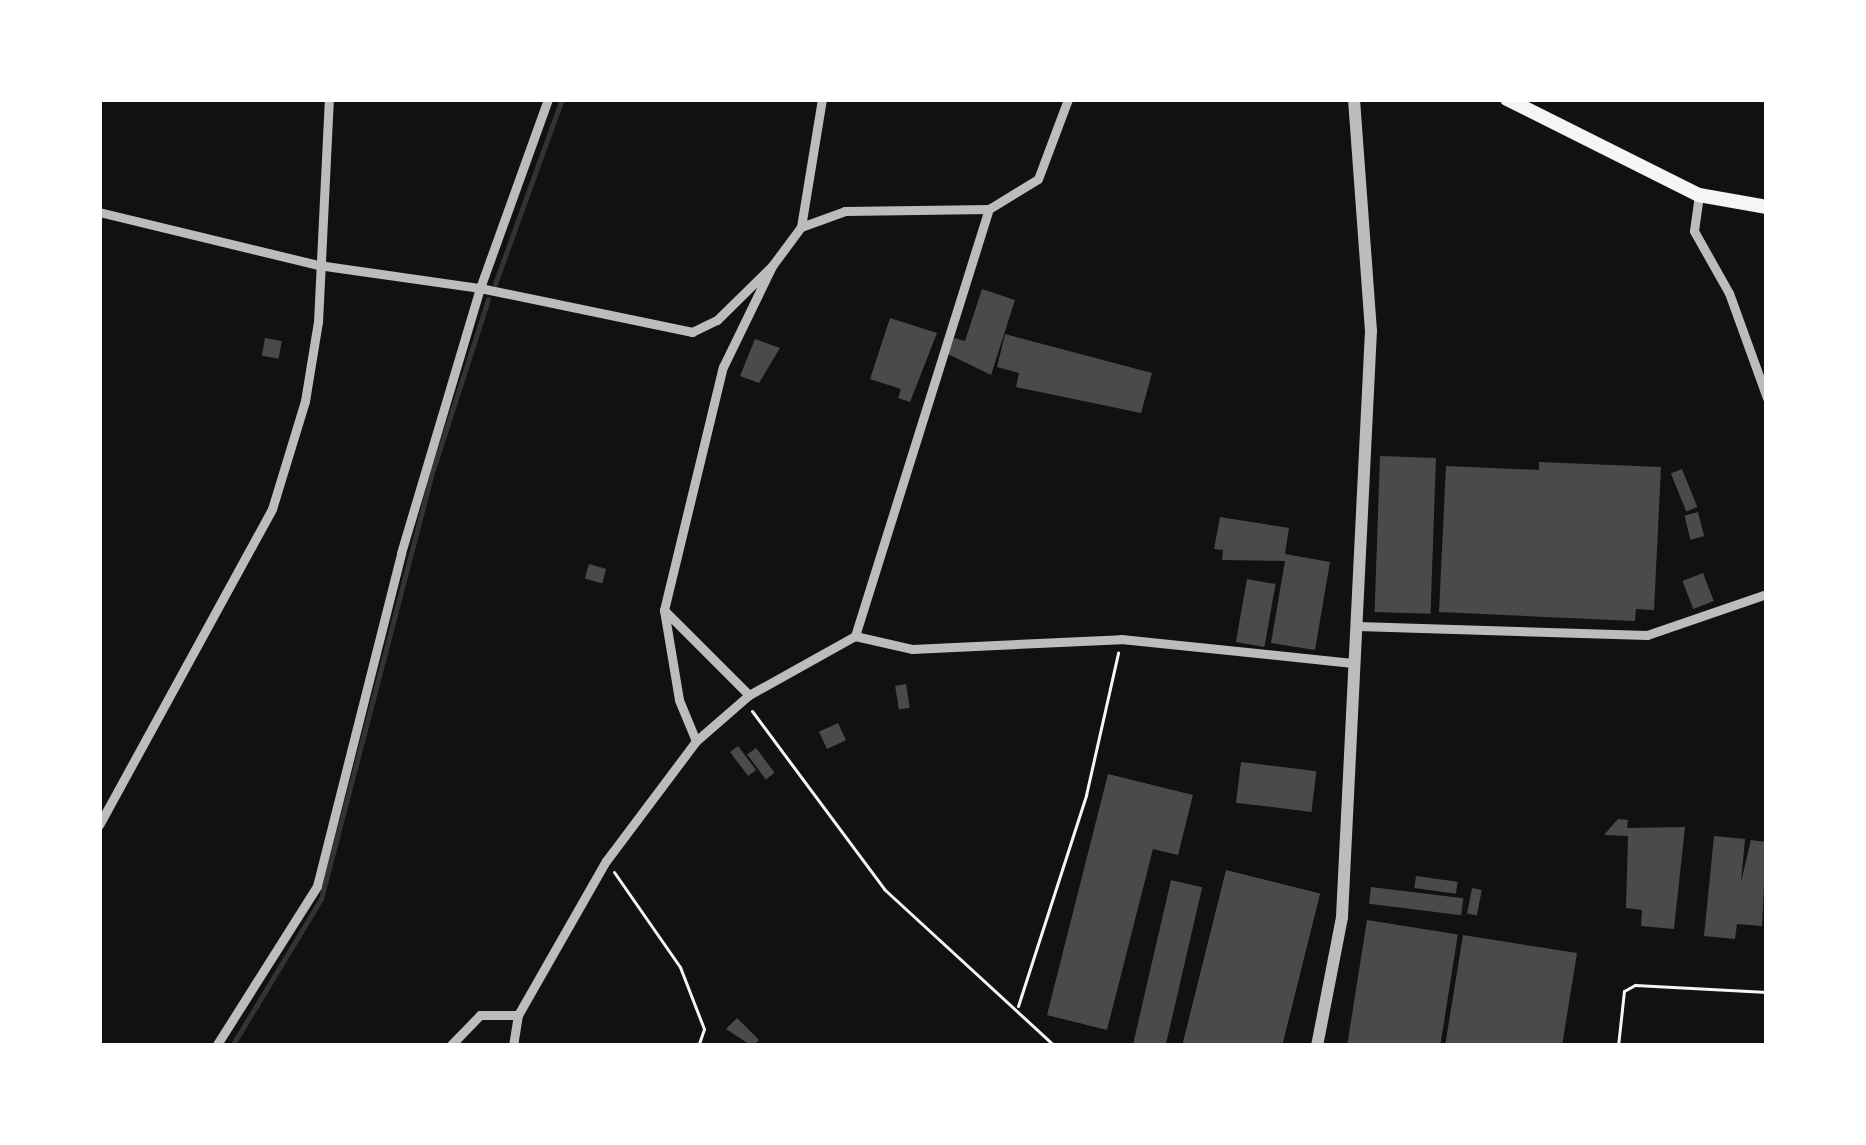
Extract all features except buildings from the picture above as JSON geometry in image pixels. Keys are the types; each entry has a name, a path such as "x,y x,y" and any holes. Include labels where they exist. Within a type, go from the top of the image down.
{"main road":[{"path":"1507,99 1699,195 1767,207"}],"street":[{"path":"99,825 272,509 304,401 328,99"},
{"path":"216,1046 317,886 401,553 480,288 548,99"},
{"path":"99,212 318,266 480,288 692,332 717,320 772,266 801,227 822,99"},
{"path":"801,227 845,211 989,209 1037,179 1068,99"},
{"path":"1317,1046 1342,917 1371,331 1354,99"},
{"path":"1699,195 1694,231 1729,293 1767,398"},
{"path":"855,637 989,209"},
{"path":"695,741 679,700 664,610 722,367 772,266"},
{"path":"1357,626 1647,635 1767,594"},
{"path":"664,610 746,698"},
{"path":"513,1046 518,1015 606,861 695,741 746,698 855,637 912,649 1121,639 1355,663"},
{"path":"99,795 112,799"},
{"path":"450,1046 481,1015 518,1015"}],"path":[{"path":"1017,1008 1086,795 1121,639"},
{"path":"746,698 884,890 1055,1046"},
{"path":"606,861 680,967 704,1029 698,1046"},
{"path":"1618,1046 1624,991 1635,985 1767,992"}],"waterway":[{"path":"495,284 562,99"},
{"path":"232,1046 321,899 433,470 488,300"}]}
